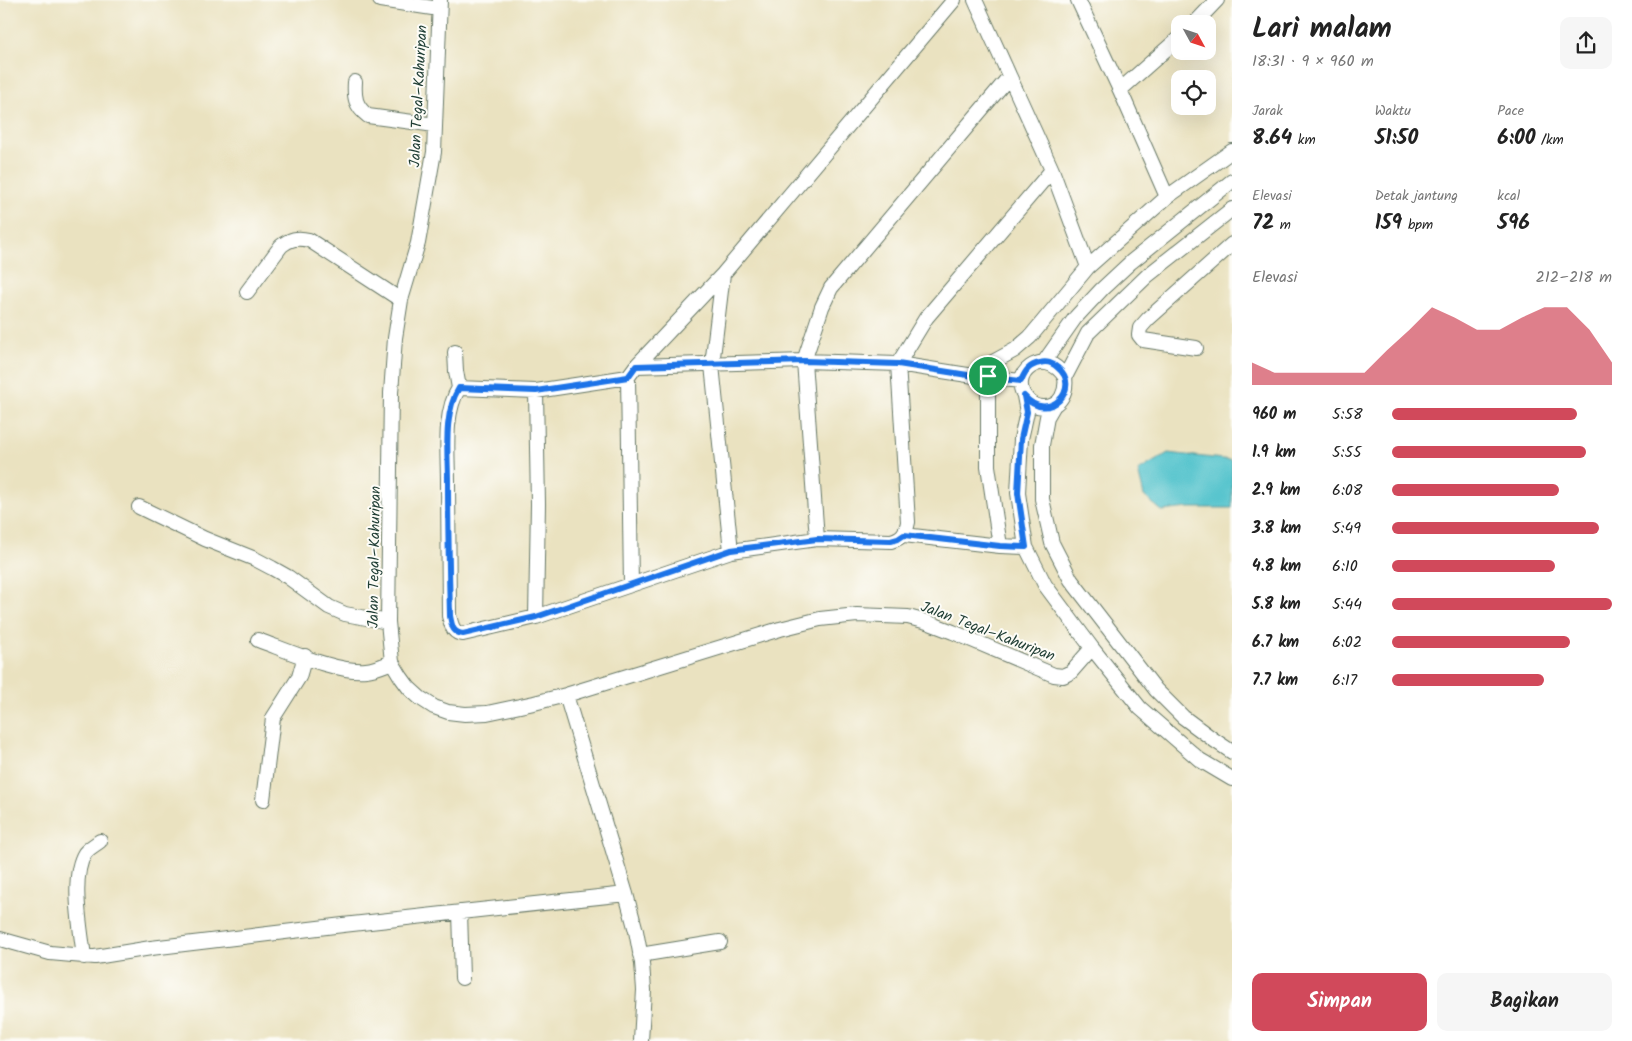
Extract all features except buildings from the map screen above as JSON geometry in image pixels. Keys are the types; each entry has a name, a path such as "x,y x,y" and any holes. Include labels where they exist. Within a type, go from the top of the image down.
{"street":[{"path":"380,0 440,5"},
{"path":"631,585 632,372 723,274 954,0"},
{"path":"975,0 1052,170 1088,268"},
{"path":"1078,0 1167,197"},
{"path":"1203,15 1217,0"},
{"name":"Jalan Tegal–Kahuripan","path":"440,5 440,44 434,152 418,243 401,300 395,338 391,393 388,622 392,662 401,677 420,698 434,707 448,712 465,714 487,713 566,695 780,629 820,620 857,615 908,617 927,622 1054,675 1063,676 1071,672 1092,648"},
{"path":"1120,90 1171,45"},
{"path":"817,539 804,361 822,307 831,288 1009,77"},
{"path":"355,82 354,95 362,112 368,116 435,125"},
{"path":"1000,546 988,466 988,376 993,362 1015,350 1030,337 1088,268 1167,197 1232,151"},
{"path":"455,352 459,388 452,402 448,437 448,529 450,616 452,628 455,632 463,634 536,617 731,550 817,539 891,541 898,539 907,530 908,522 898,364 926,318 1052,170"},
{"path":"1044,362 1075,318 1102,289 1131,262 1232,181"},
{"path":"1065,377 1088,333 1147,276 1232,209"},
{"path":"247,292 281,246 288,241 302,238 309,240 401,300"},
{"path":"1196,348 1143,340 1138,335 1140,328 1232,244"},
{"path":"723,274 712,365 731,550"},
{"path":"459,388 536,391 632,372 712,365 804,361 898,364 1021,381"},
{"path":"1232,752 1183,717 1156,690 1072,580 1052,544 1042,499 1042,445 1047,417 1054,405 1065,393 1066,385 1065,377 1060,369 1053,364 1036,363 1029,367 1021,381 1027,412 1021,439 1018,493 1026,547 1045,585 1140,708 1200,760 1232,780"},
{"path":"536,391 538,504 536,617"},
{"path":"1024,396 1030,403 1038,407 1054,405"},
{"path":"139,507 205,539 255,559 288,577 329,607 345,614 388,622"},
{"path":"904,535 1000,546 1026,547"},
{"path":"258,640 336,667 354,670 367,670 392,662"},
{"path":"263,800 273,718 299,677 305,656"},
{"path":"566,695 626,894 640,955 644,990 640,1041"},
{"path":"84,957 77,890 79,872 86,853 100,841"},
{"path":"0,938 50,953 84,957 106,956 151,948 626,894"},
{"path":"460,912 462,978"},
{"path":"640,955 720,942"}],"water":[{"path":"1168,453 1232,460 1232,508 1188,508 1162,511 1144,496 1138,471"}],"route":[{"path":"804,361 898,364 974,376 988,376 1021,381 1029,367 1036,363 1044,362 1053,364 1060,369 1065,377 1065,393 1054,405 1038,407 1030,403 1024,396 1027,412 1021,439 1018,493 1026,547 1000,546 904,535 891,541 817,539 731,550 536,617 463,634 453,630 450,616 448,437 452,402 459,388 536,391 628,377 636,366 804,361"}]}
